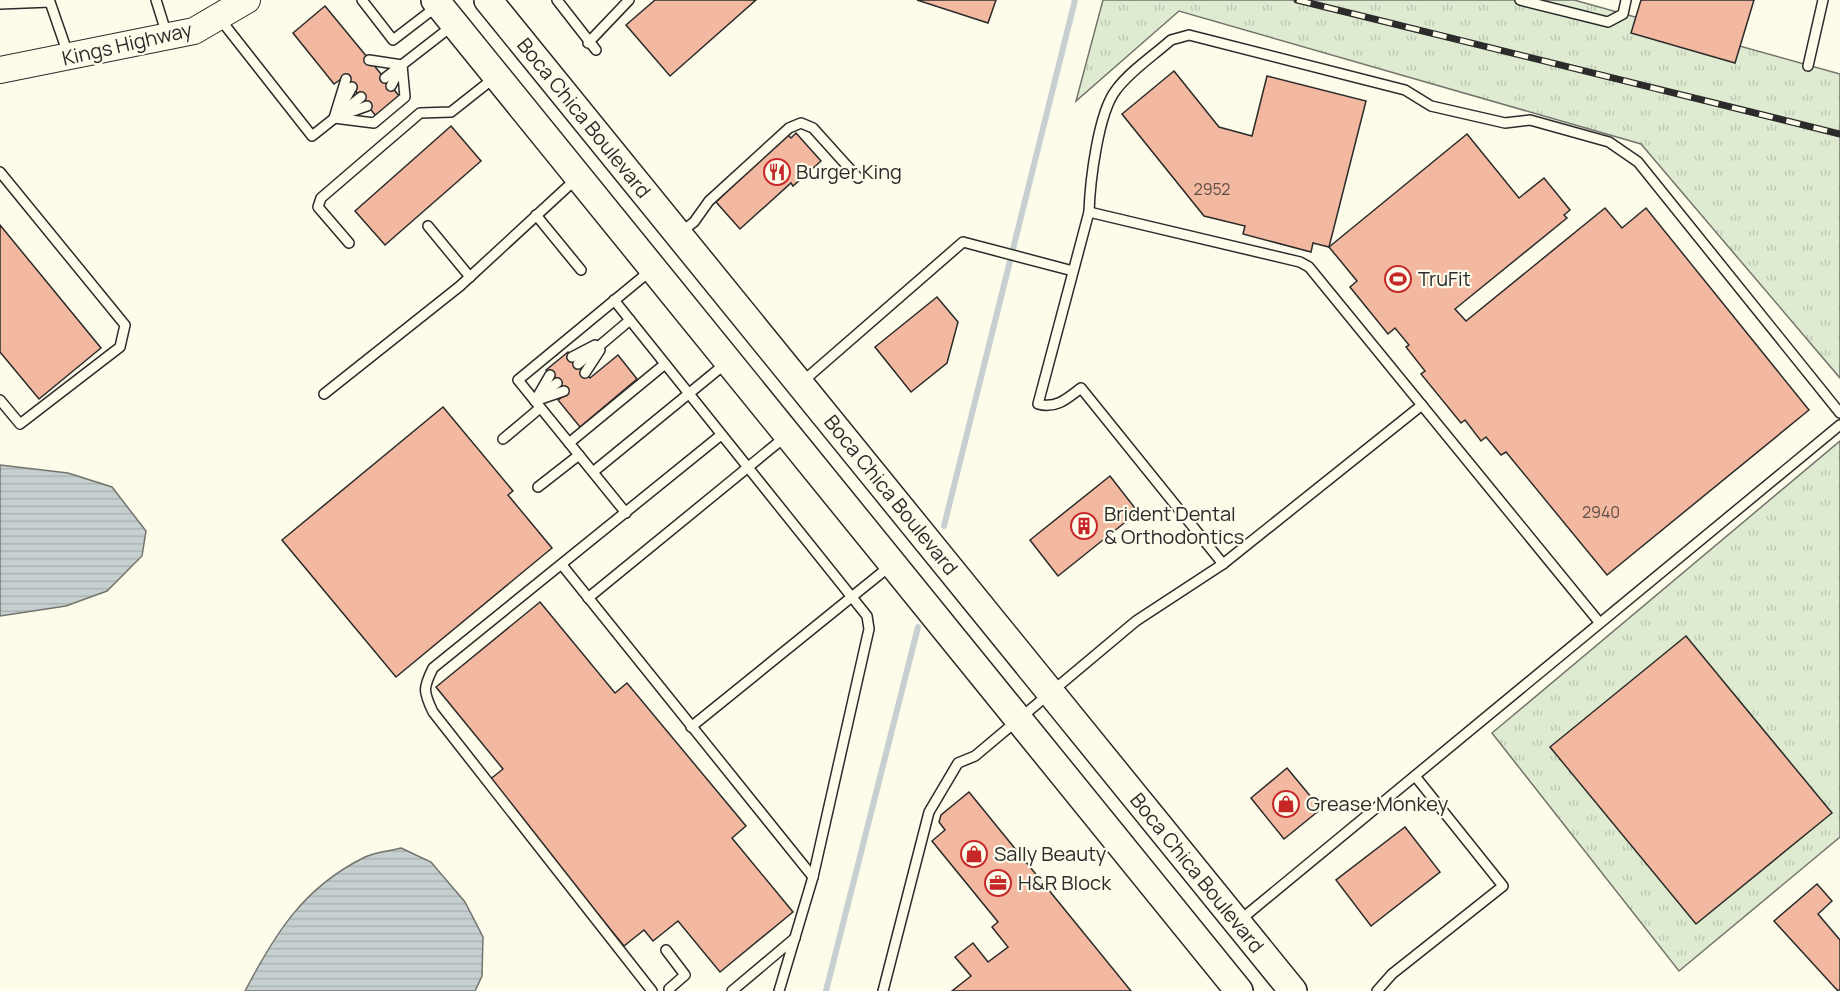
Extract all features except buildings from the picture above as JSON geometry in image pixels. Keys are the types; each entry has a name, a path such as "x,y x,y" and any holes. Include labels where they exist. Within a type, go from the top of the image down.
{"main road":[{"name":"Boca Chica Boulevard","path":"489,0 1293,991"},
{"path":"442,10 1239,991"}],"street":[{"name":"Kings Highway","path":"0,70 195,31 247,0"}],"lane":[{"path":"156,0 167,36"},
{"path":"362,0 393,40 442,10"},
{"path":"588,42 629,0"},
{"path":"1520,0 1608,22 1623,14 1626,0"},
{"path":"1808,66 1823,0"},
{"path":"0,4 49,1 69,57"},
{"path":"563,2 588,42 596,50"},
{"path":"388,82 442,10"},
{"path":"218,17 312,136 361,97"},
{"path":"1223,564 1081,388 1060,403 1045,406 1038,404 1089,212 1090,181 1105,117 1114,92 1171,40 1180,36 1189,35 1405,90 1431,106 1505,123 1530,120 1609,142 1638,162 1840,413"},
{"path":"369,60 402,65"},
{"path":"334,118 374,123 405,97 402,65"},
{"path":"376,68 402,65"},
{"path":"349,243 318,207 321,198 420,113 450,112 496,76"},
{"path":"334,118 349,83"},
{"path":"334,118 368,105"},
{"path":"679,234 694,222 718,193 789,128 801,123 813,128 858,178"},
{"path":"0,172 125,325 120,347 20,424 0,400"},
{"path":"324,394 470,277 577,177"},
{"path":"1089,212 1300,262 1309,267 1599,622"},
{"path":"536,215 581,270"},
{"path":"428,226 470,277"},
{"path":"800,384 963,242 1073,271"},
{"path":"626,513 518,380 652,270"},
{"path":"614,300 864,609 869,628 813,877 779,991"},
{"path":"575,360 606,340 630,320"},
{"path":"585,373 606,340"},
{"path":"593,472 727,362"},
{"path":"569,443 665,364"},
{"path":"503,439 538,404 554,379"},
{"path":"538,404 564,391"},
{"path":"883,991 929,812 958,763 975,756 1136,621 1223,564 1422,405"},
{"path":"1238,923 1599,622 1840,425"},
{"path":"652,991 433,712 425,697 424,686 433,668 721,435"},
{"path":"588,598 787,435"},
{"path":"538,488 579,455"},
{"path":"691,727 891,564"},
{"path":"562,565 813,877"},
{"path":"1377,991 1392,974 1503,886 1415,776"},
{"path":"732,991 795,938"},
{"path":"666,950 686,975 669,990"}],"green space":[{"path":"1103,0 1574,0 1840,74 1840,378 1641,144 1179,11 1076,101"},
{"path":"1840,441 1840,837 1679,971 1492,733"}],"shaded area":[{"path":"0,465 68,473 112,487 146,531 142,556 107,591 66,606 0,616"},
{"path":"401,848 431,862 465,902 483,937 482,976 475,991 245,991 268,949 308,897 325,882 365,857"}],"waterway":[{"path":"944,526 1075,0"},
{"path":"826,991 918,627"}],"railway":[{"path":"1297,0 1840,134"}],"place":[{"name":"Burger King","path":"777,172"},
{"name":"TruFit","path":"1398,279"},
{"name":"Brident Dental & Orthodontics","path":"1084,526"},
{"name":"Grease Monkey","path":"1286,804"},
{"name":"Sally Beauty","path":"974,854"},
{"name":"H&R Block","path":"998,883"}]}
